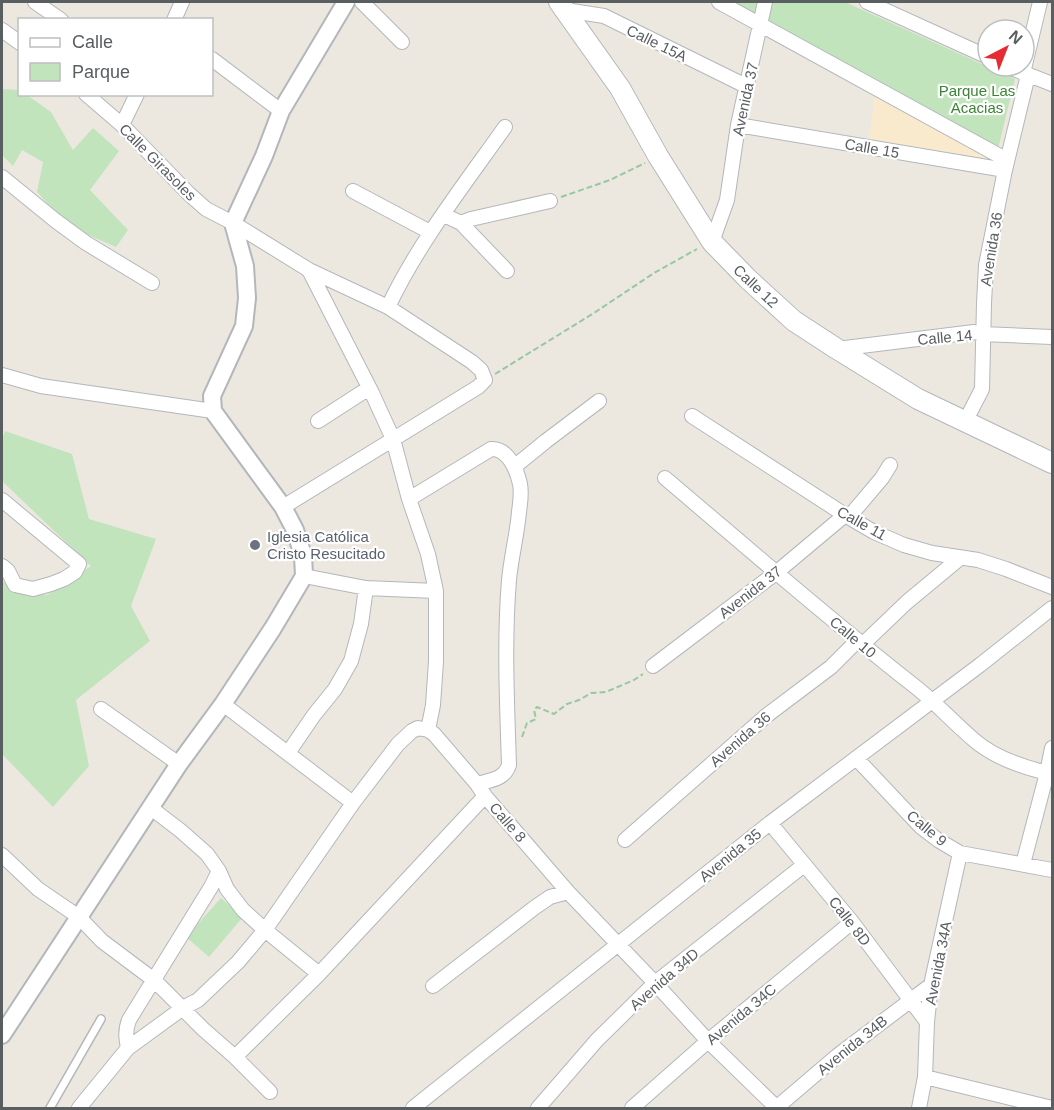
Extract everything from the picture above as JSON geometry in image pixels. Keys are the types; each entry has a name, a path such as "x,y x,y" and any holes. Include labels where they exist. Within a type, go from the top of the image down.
{"main road":[{"name":"Calle 12","path":"562,6 620,88 707,245 794,321 837,350 918,399 1053,463"}],"street":[{"path":"35,2 58,18"},
{"path":"175,18 182,2"},
{"path":"2,1035 179,764 223,704 304,576 303,555 284,507 213,411 212,396 244,326 247,298 245,266 233,223 264,156 280,111 346,2"},
{"path":"362,2 402,42"},
{"path":"719,2 1006,165"},
{"name":"Avenida 37","path":"707,245 727,200 738,125 765,2"},
{"path":"867,2 976,52"},
{"name":"Avenida 36","path":"1036,34 1044,5"},
{"name":"Calle 15A","path":"562,6 604,16 746,87"},
{"path":"2,30 18,42"},
{"path":"213,60 280,111"},
{"name":"Avenida 36","path":"965,422 982,388 986,266 1024,78"},
{"path":"1036,78 1053,84"},
{"name":"Calle Girasoles","path":"88,96 122,125 188,194 206,209 309,270 388,307 472,362 481,370 485,380"},
{"path":"122,125 136,96"},
{"name":"Calle 15","path":"738,125 1006,165"},
{"path":"388,307 430,232 505,126"},
{"path":"2,177 86,243 152,283"},
{"path":"353,190 430,232"},
{"path":"461,223 550,201"},
{"path":"444,215 461,223 507,271"},
{"path":"80,1108 128,1048 183,1008 198,1000 238,962 265,930 353,803 398,744 418,728 428,730 434,705 436,591 428,554 409,499 393,439 309,270"},
{"name":"Calle 14","path":"837,350 974,332 1053,337"},
{"path":"2,375 41,386 213,411"},
{"path":"284,507 478,387 485,380"},
{"path":"318,422 369,388"},
{"path":"514,467 599,401"},
{"name":"Calle 11","path":"692,416 874,532 904,545 932,553 978,560 1053,587"},
{"path":"409,499 490,449 502,451 514,467 520,483 521,497 516,542 509,580 507,642 509,765 504,774 477,784"},
{"name":"Avenida 37","path":"653,666 847,516 882,478 890,465"},
{"name":"Calle 10","path":"665,478 859,643 932,700 976,742 1008,761 1050,773"},
{"path":"2,500 79,564 75,572 64,579 33,589 15,585 8,571 2,566"},
{"name":"Avenida 36","path":"626,840 766,716 831,667 960,558"},
{"path":"304,576 366,588 436,591"},
{"path":"288,753 351,662 366,588"},
{"name":"Avenida 35","path":"413,1108 770,823 1053,608"},
{"path":"223,704 353,803"},
{"path":"101,709 179,764"},
{"name":"Calle 8","path":"428,730 434,734 568,892 708,1041 777,1108"},
{"path":"1023,864 1050,773 1053,748"},
{"name":"Calle 9","path":"856,758 921,827 960,853 1053,870"},
{"path":"235,1057 319,974 485,796"},
{"path":"151,808 207,854 233,898 265,930 319,974"},
{"name":"Calle 8D","path":"770,823 852,922 927,1022"},
{"name":"Avenida 34A","path":"919,1108 925,1077 931,985 960,853"},
{"path":"2,855 38,889 79,917 102,941 154,980 270,1092"},
{"name":"Avenida 34D","path":"538,1108 597,1040 655,984 804,865"},
{"path":"128,1048 125,1035 129,1020 219,871"},
{"path":"433,986 534,908 550,897 568,892"},
{"name":"Avenida 34C","path":"632,1108 708,1041 852,922"},
{"name":"Avenida 34B","path":"777,1108 837,1056 931,985"},
{"path":"925,1077 1053,1108"}],"lane":[{"path":"50,1108 101,1019"}],"path":[{"path":"550,201 610,180 649,161"},
{"path":"485,380 654,273 707,245"},
{"path":"508,752 519,744 527,723 536,719 534,710 537,707 554,714 567,704 591,693 606,692 634,680 653,666"}],"green space":[{"name":"Parque Las Acacias","path":"731,2 845,2 976,61 976,78 1015,79 998,149"},
{"path":"2,89 18,90 18,96 28,96 51,112 73,150 93,128 119,151 90,190 128,230 116,247 68,226 37,192 43,162 22,150 13,166 2,155"},
{"path":"5,431 72,454 89,519 156,539 131,606 150,641 76,700 89,766 53,807 2,754 2,581 19,592 47,595 91,566 2,481 2,440"},
{"path":"221,898 243,917 209,957 186,937"}],"sand":[{"path":"875,94 996,163 869,140"}],"place":[{"name":"Iglesia Católica Cristo Resucitado","path":"255,545"}]}
